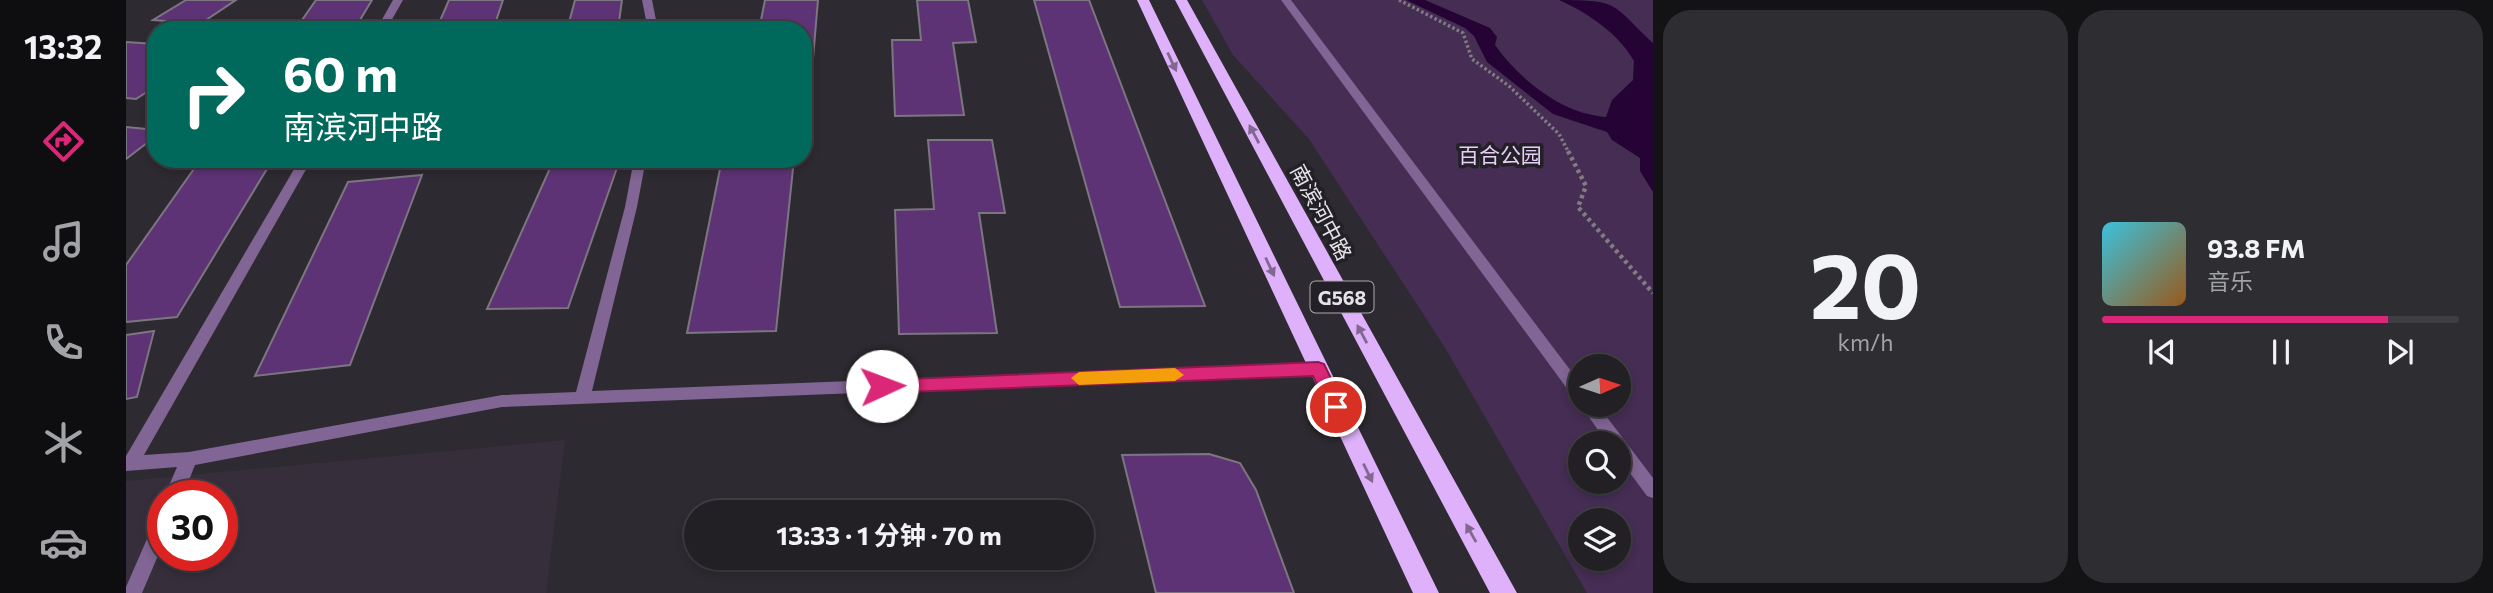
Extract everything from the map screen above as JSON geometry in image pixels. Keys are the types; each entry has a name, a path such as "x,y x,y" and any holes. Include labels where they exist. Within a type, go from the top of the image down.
{"highway":[{"name":"G568","path":"1143,0 1426,593"},
{"name":"南滨河中路","path":"1181,0 1504,593"}],"street":[{"path":"386,21 398,0"},
{"path":"647,0 651,21"},
{"path":"1286,0 1568,378"},
{"path":"129,464 301,168"},
{"path":"582,398 631,207 638,168"},
{"path":"129,464 189,458 502,401 1318,369"},
{"path":"180,480 189,458"},
{"path":"1631,461 1653,491"},
{"path":"133,593 147,560"}],"path":[{"path":"1399,0 1439,18 1463,33 1472,59 1509,86 1559,134 1586,186 1578,207 1602,238 1653,293"}],"shaded area":[{"path":"1406,0 1425,0 1490,28 1497,37 1495,45 1505,58 1543,93 1574,109 1606,117 1612,100 1633,80 1634,61 1611,33 1581,11 1559,0 1605,3 1621,12 1653,43 1653,192 1640,171 1640,158 1612,140 1607,132 1553,114 1487,62 1474,36 1465,28"},
{"path":"565,440 546,593 126,593 126,481"}],"green space":[{"name":"百合公园","path":"1202,0 1653,0 1653,593 1587,593 1574,571 1631,571 1631,508 1568,508 1568,560 1444,346 1309,139 1233,55"}],"building":[{"path":"186,0 236,0 204,21 153,20"},
{"path":"316,0 372,0 359,21 301,21"},
{"path":"449,0 503,0 496,21 440,21"},
{"path":"575,0 622,0 619,21 569,21"},
{"path":"765,0 818,0 812,70 812,21 761,21"},
{"path":"917,0 968,0 976,42 953,43 964,115 895,116 892,40 921,40"},
{"path":"1034,0 1089,0 1205,306 1120,307"},
{"path":"126,42 147,43 147,92 136,99 126,98"},
{"path":"126,127 147,129 147,143 126,159"},
{"path":"928,140 992,140 1005,213 979,213 997,333 899,334 895,210 934,209"},
{"path":"195,168 268,168 177,317 126,322 126,265"},
{"path":"550,168 617,168 568,308 487,309"},
{"path":"720,168 793,168 776,331 687,333"},
{"path":"422,175 350,365 255,376 348,182"},
{"path":"154,331 137,397 126,399 126,335"},
{"path":"1209,454 1240,463 1256,490 1294,593 1156,593 1122,455"}],"slow traffic":[{"path":"1079,378 1175,375"}],"route":[{"path":"882,386 1318,369 1336,407"}]}
